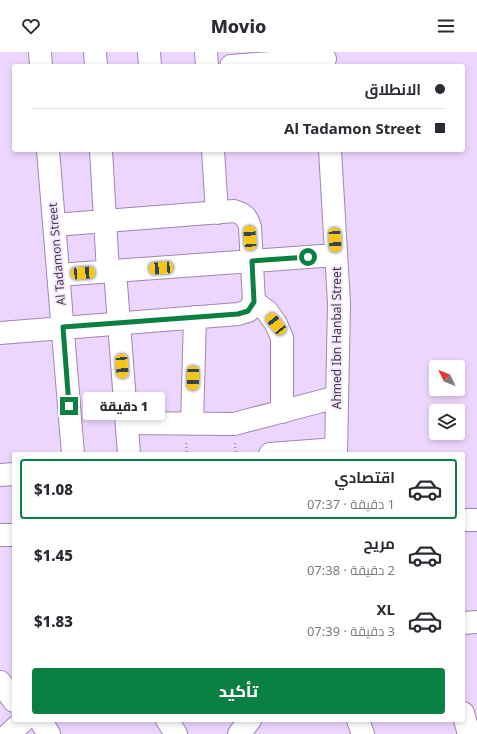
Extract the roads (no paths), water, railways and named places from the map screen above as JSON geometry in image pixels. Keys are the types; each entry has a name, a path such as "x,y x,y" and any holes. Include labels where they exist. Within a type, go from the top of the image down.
{"street":[{"path":"40,52 41,64"},
{"path":"95,52 96,64"},
{"path":"149,52 150,64"},
{"path":"206,52 207,64"},
{"path":"258,64 325,59"},
{"name":"Al Tadamon Street","path":"48,152 73,452"},
{"path":"101,152 105,221 119,322 129,452"},
{"path":"212,152 217,213"},
{"name":"Ahmed Ibn Hanbal Street","path":"330,152 339,303 336,452"},
{"path":"0,333 119,322 238,314 248,311 254,302 250,227 248,219 242,213 234,211 54,224"},
{"path":"58,275 336,255"},
{"path":"254,302 267,311 276,324 282,338 282,412"},
{"path":"192,424 195,317"},
{"path":"127,423 234,424 337,397"},
{"path":"0,475 12,474"},
{"path":"465,520 477,520"},
{"path":"0,536 12,535"},
{"path":"465,623 477,622"},
{"path":"0,682 12,698"},
{"path":"465,720 469,734"},
{"path":"9,734 22,722"},
{"path":"41,722 50,734"},
{"path":"167,722 176,734"},
{"path":"239,734 248,722"},
{"path":"359,722 363,734"}]}
